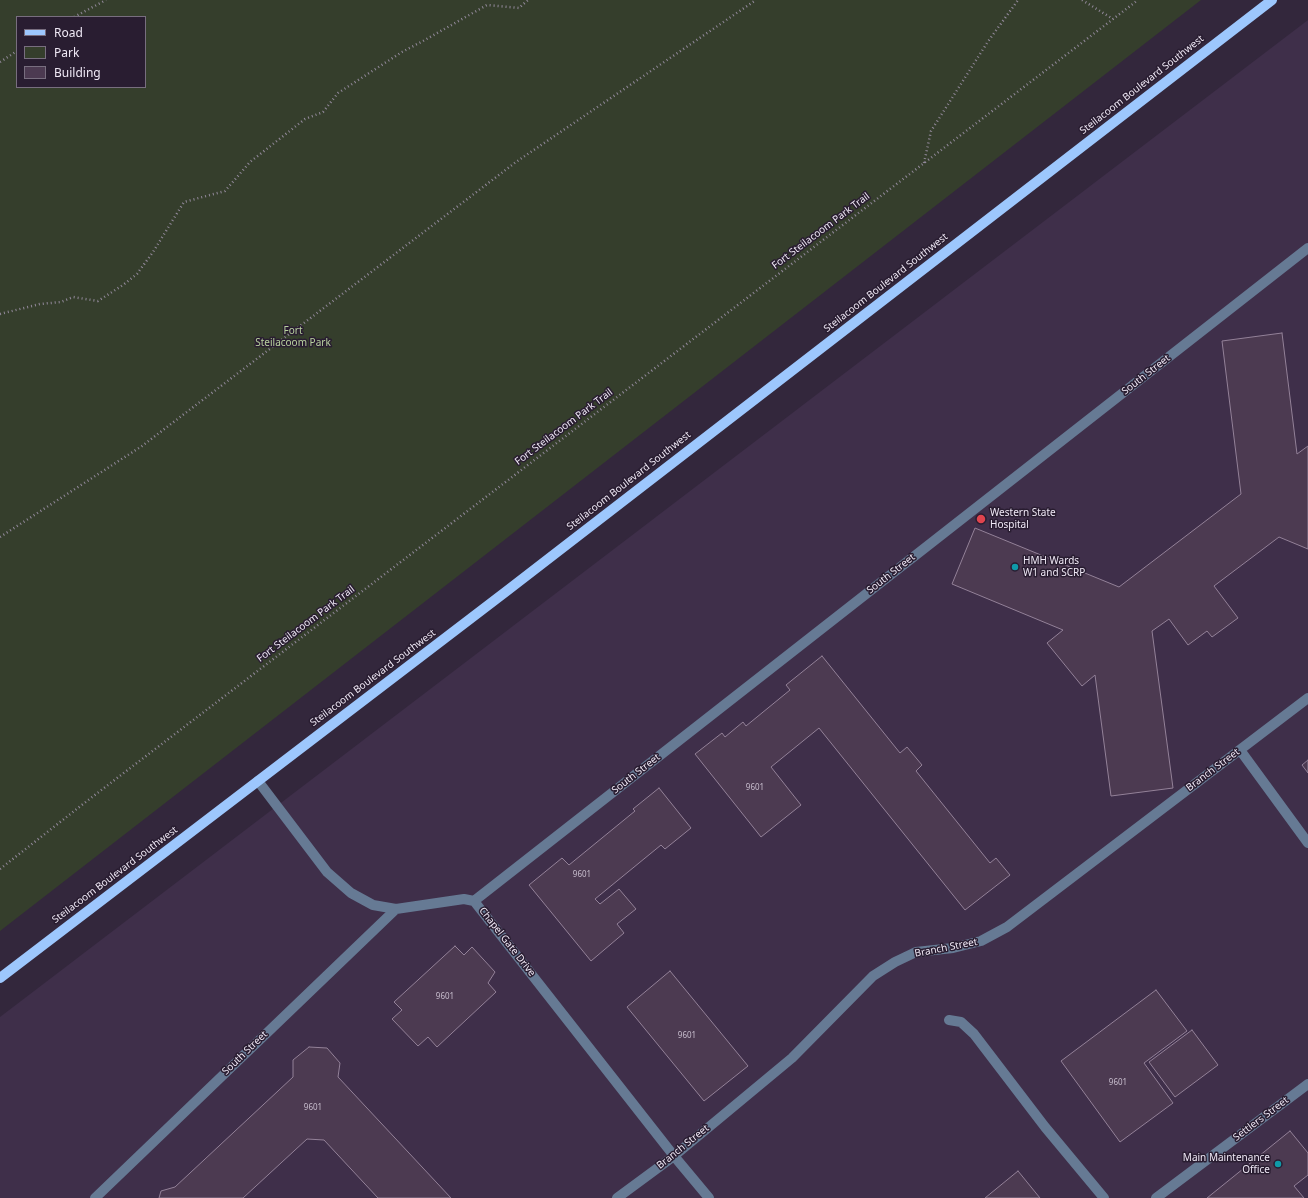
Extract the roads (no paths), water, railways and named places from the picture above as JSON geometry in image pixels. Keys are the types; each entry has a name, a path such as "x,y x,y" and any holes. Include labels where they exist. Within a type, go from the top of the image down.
{"main road":[{"name":"Steilacoom Boulevard Southwest","path":"0,978 508,590 1272,0"}],"street":[{"name":"South Street","path":"474,901 1308,248"},
{"name":"Branch Street","path":"617,1198 674,1156 792,1058 873,976 895,962 916,952 953,948 981,941 1007,927 1308,698"},
{"path":"1240,750 1308,843"},
{"name":"Chapel Gate Drive","path":"258,781 327,872 351,893 373,905 396,909 464,899 474,901 674,1156 709,1198"},
{"name":"South Street","path":"95,1198 396,909"},
{"path":"949,1020 961,1022 974,1034 1045,1127 1104,1198"},
{"name":"Settlers Street","path":"1156,1198 1308,1084"}],"place":[{"name":"Western State Hospital","path":"981,519"},
{"name":"HMH Wards W1 and SCRP","path":"1015,567"},
{"name":"Main Maintenance Office","path":"1278,1164"}],"park label":[{"name":"Fort Steilacoom Park","path":"293,336"}]}
